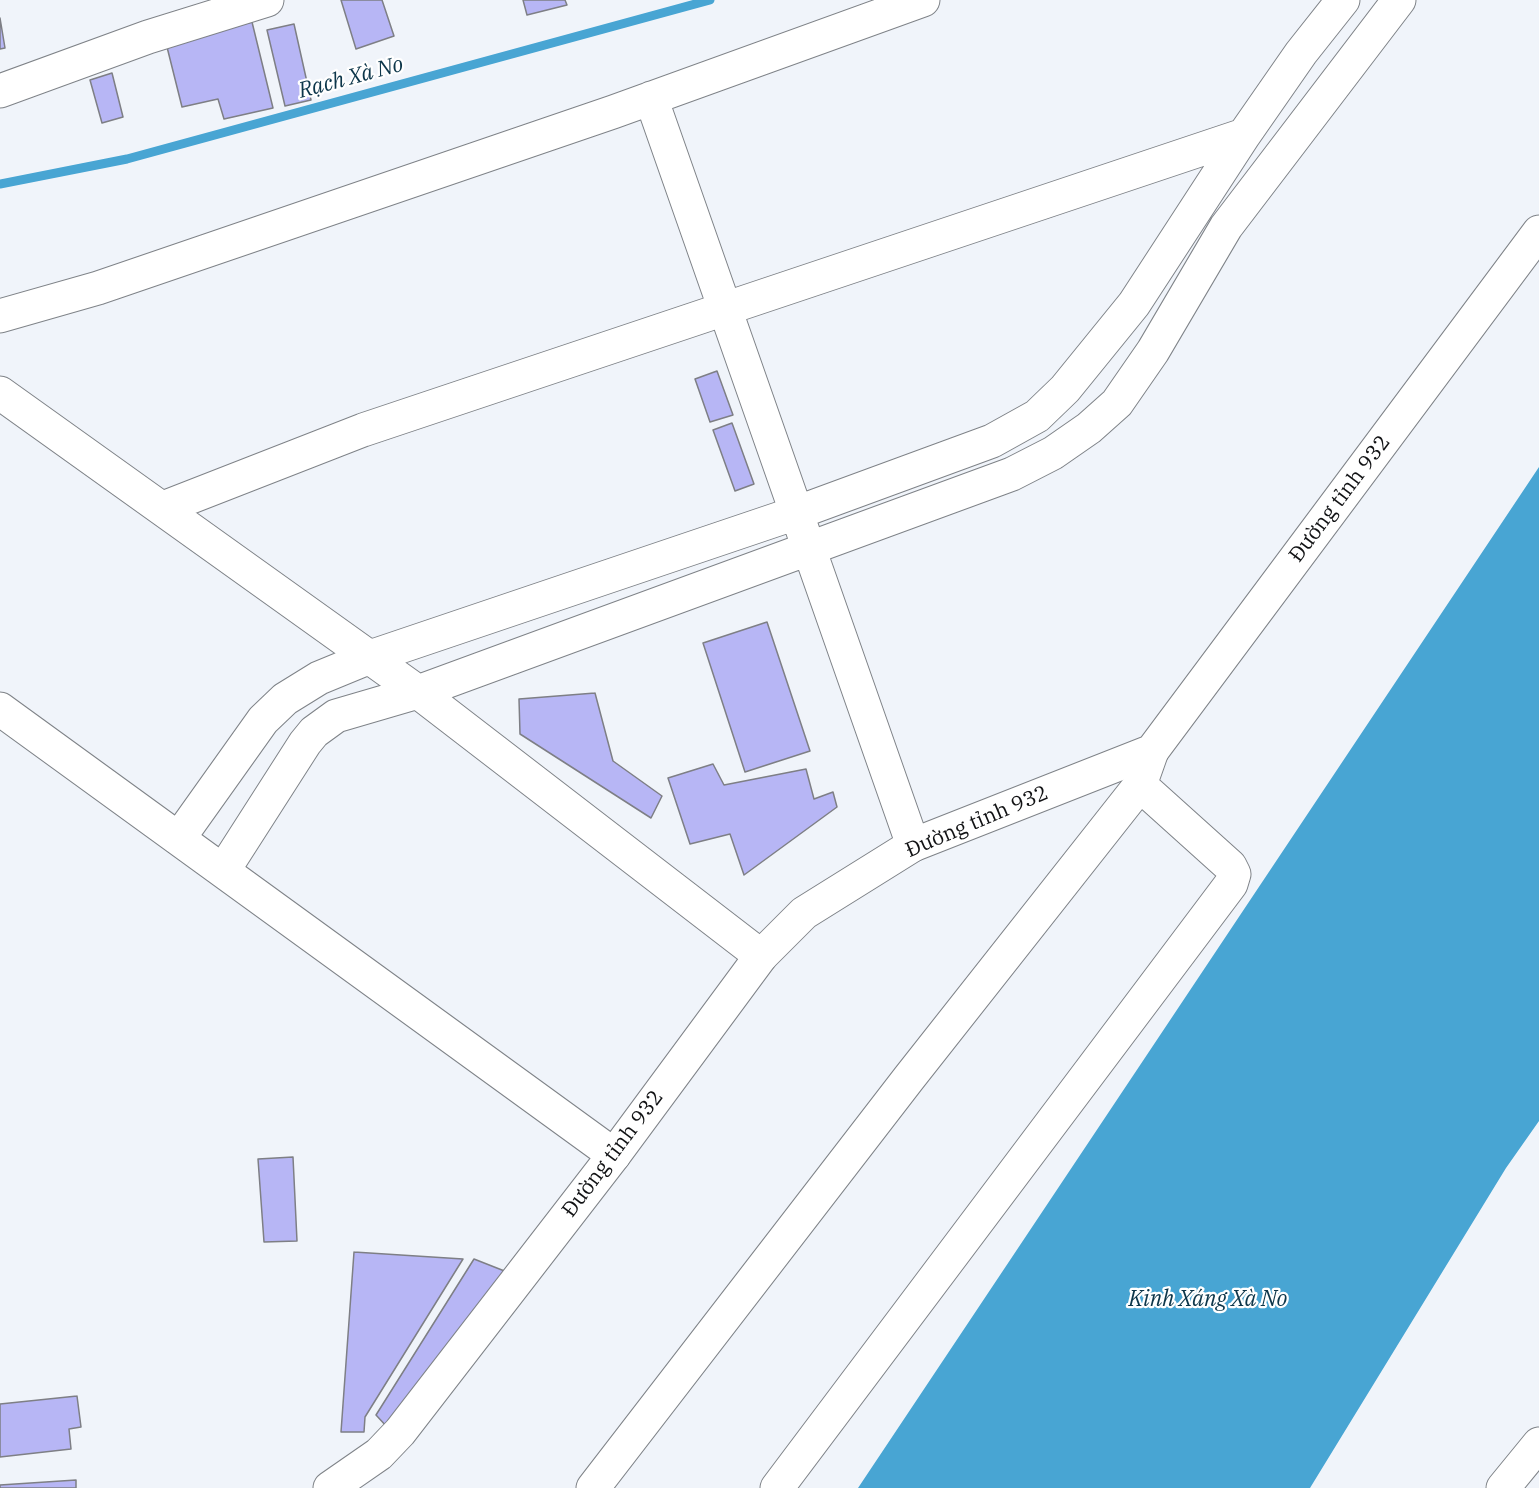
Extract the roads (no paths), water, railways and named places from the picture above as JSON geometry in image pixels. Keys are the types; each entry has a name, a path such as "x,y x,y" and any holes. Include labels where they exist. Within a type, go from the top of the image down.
{"street":[{"path":"0,91 148,37 267,0"},
{"path":"0,316 98,288 651,99 923,0"},
{"path":"179,838 263,720 285,699 319,678 370,657 796,513 992,441 1037,416 1065,389 1134,304 1244,135 1316,16 1343,0"},
{"path":"223,871 314,732 336,716 349,710 418,692 1012,474 1053,453 1089,428 1117,403 1153,351 1226,227 1399,0"},
{"path":"651,99 913,845"},
{"path":"163,508 363,430 1244,135"},
{"name":"Đường tỉnh 932","path":"330,1488 371,1460 400,1432 614,1155 761,956 804,913 913,845 1152,751 1539,232"},
{"path":"0,393 418,692 761,956"},
{"path":"0,709 614,1155"},
{"path":"593,1488 621,1455 902,1087 1140,785 1152,751"},
{"path":"777,1488 1231,884 1234,874 1230,866 1140,785"},
{"path":"1503,1488 1539,1444"}],"water":[{"name":"Kinh Xáng Xà No","path":"1539,467 1539,1121 1506,1168 1310,1488 858,1488"}],"waterway":[{"name":"Rạch Xà No","path":"0,184 127,159 710,0"}]}
